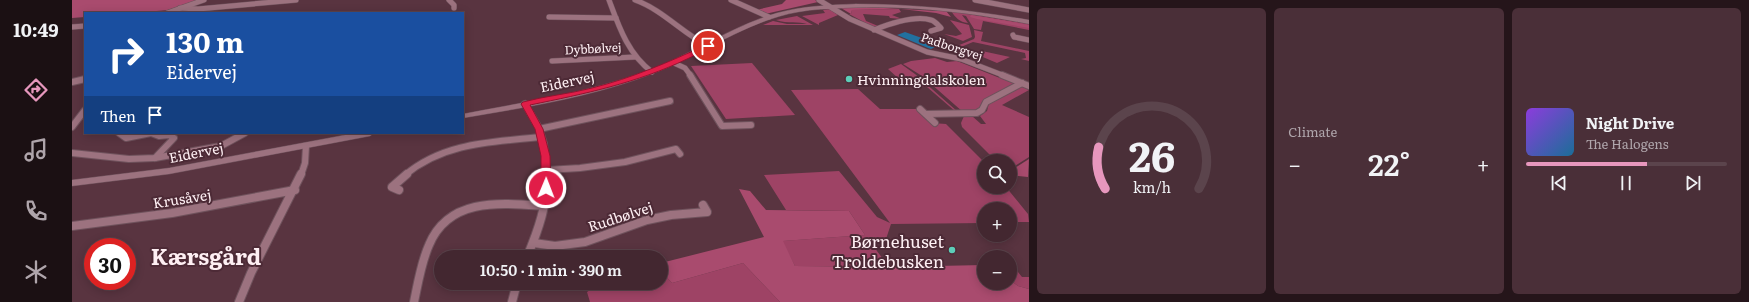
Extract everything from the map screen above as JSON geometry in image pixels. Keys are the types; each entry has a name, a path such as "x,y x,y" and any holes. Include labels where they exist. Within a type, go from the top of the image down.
{"street":[{"path":"170,12 204,0"},
{"path":"180,8 198,9 296,0"},
{"path":"449,0 454,5 454,8"},
{"name":"Dybbølvej","path":"608,0 635,57 641,65 652,72"},
{"path":"635,0 648,4 695,40 708,46"},
{"path":"730,0 769,17"},
{"name":"Padborgvej","path":"819,0 874,30 927,52 961,59 1026,85"},
{"path":"975,0 1029,10"},
{"name":"Eidervej","path":"464,116 592,90 652,72 674,63 769,17 798,10 886,2 953,9 1029,22"},
{"path":"549,17 616,18"},
{"name":"Padborgvej","path":"874,30 902,20 913,19 932,20 941,28 931,31"},
{"path":"72,27 84,26"},
{"path":"1013,35 1014,37 1029,40"},
{"name":"Dybbølvej","path":"552,61 635,57"},
{"path":"674,63 685,68 689,73 722,126 751,125"},
{"path":"72,82 84,80"},
{"name":"Padborgvej","path":"926,114 974,114 981,112 985,108 986,102 1026,85"},
{"path":"399,190 392,187 416,166 431,157 448,150 469,144 540,133 670,101"},
{"path":"525,104 540,133 547,170 544,206 534,243 530,250"},
{"path":"920,109 935,123"},
{"path":"72,128 84,111"},
{"path":"120,134 126,138 151,134 159,136 169,135 174,138 155,158"},
{"path":"72,153 129,159 155,158 221,146 243,134"},
{"name":"Eidervej","path":"72,183 169,171 365,134"},
{"path":"239,302 252,273 295,190 305,163 306,146"},
{"path":"547,170 580,168 625,162 676,149 680,154"},
{"name":"Krusåvej","path":"72,226 172,213 295,190"},
{"path":"414,302 432,239 441,225 452,216 484,204 495,203 544,206"},
{"name":"Rudbølvej","path":"534,243 555,246 585,242 648,220 672,215 707,212 704,205"},
{"path":"512,302 515,290"}],"shaded area":[{"path":"72,0 197,0 168,10 145,12 84,12 84,17 72,18"},
{"path":"786,0 815,0 818,2 765,14 756,10 782,4"},
{"path":"866,7 946,11 951,17 936,13 901,9 852,10 851,14 841,8"},
{"path":"829,9 838,15 819,23 819,25 802,16 825,13 823,10"},
{"path":"899,9 901,12 892,15 902,19 890,18 889,16 863,14 866,21 878,26 873,27 849,14 851,14 852,10"},
{"path":"951,11 1029,24 1029,30 983,21 981,30 974,29 966,16 962,15 968,23 962,22 954,16"},
{"path":"971,15 1029,25 1029,28 977,19 970,17"},
{"path":"797,16 813,25 763,25 773,21 787,24 807,24 776,20"},
{"path":"950,20 969,25 972,37 963,41 944,34 956,36 962,34"},
{"path":"974,30 983,32 981,41 1029,51 1029,61 1021,59 1026,58 1025,53 973,42 956,49 952,48 974,39"},
{"path":"982,51 1010,57 997,63 978,55 985,53"},
{"path":"935,58 947,62 957,61 1015,84 986,99 982,102 979,110 963,112 922,76 903,64 911,61"},
{"path":"752,63 795,115 726,119 691,66"},
{"path":"901,64 915,74 958,112 956,112 927,87 908,87 888,69"},
{"path":"1021,86 1029,90 1002,105 1029,117 1029,157 1017,165 1017,154 989,154 962,127 961,123 964,116 972,116 981,124 986,124 980,116 987,111 989,103"},
{"path":"858,89 880,109 917,109 932,123 946,124 977,155 977,194 1012,194 1028,214 1029,222 1017,222 1017,202 977,202 977,223 891,224 886,239 871,243 889,267 795,266 782,241 865,235 849,211 786,210 764,175 839,171 877,217 890,223 791,90"},
{"path":"1029,159 1028,177 1017,176 1017,167"},
{"path":"739,189 750,191 766,210 849,211 865,235 783,241 795,266 889,267 977,265 977,290 1017,290 1017,285 1029,289 1029,302 780,302 743,263 672,283 668,279 668,261 764,237"},
{"path":"743,263 780,302 590,302 587,292 590,290 668,290 668,279 672,283"},
{"path":"1017,271 1022,277 1029,277 1029,289 1018,286"}],"building":[{"path":"905,32 940,45 931,49 897,35"}],"place":[{"name":"Hvinningdalskolen","path":"849,79"},
{"name":"Børnehuset Troldebusken","path":"952,250"}],"district":[{"name":"Kærsgård","path":"206,255"}],"route":[{"path":"546,188 547,170 539,129 525,104 592,90 632,79 669,65 708,46"}]}
